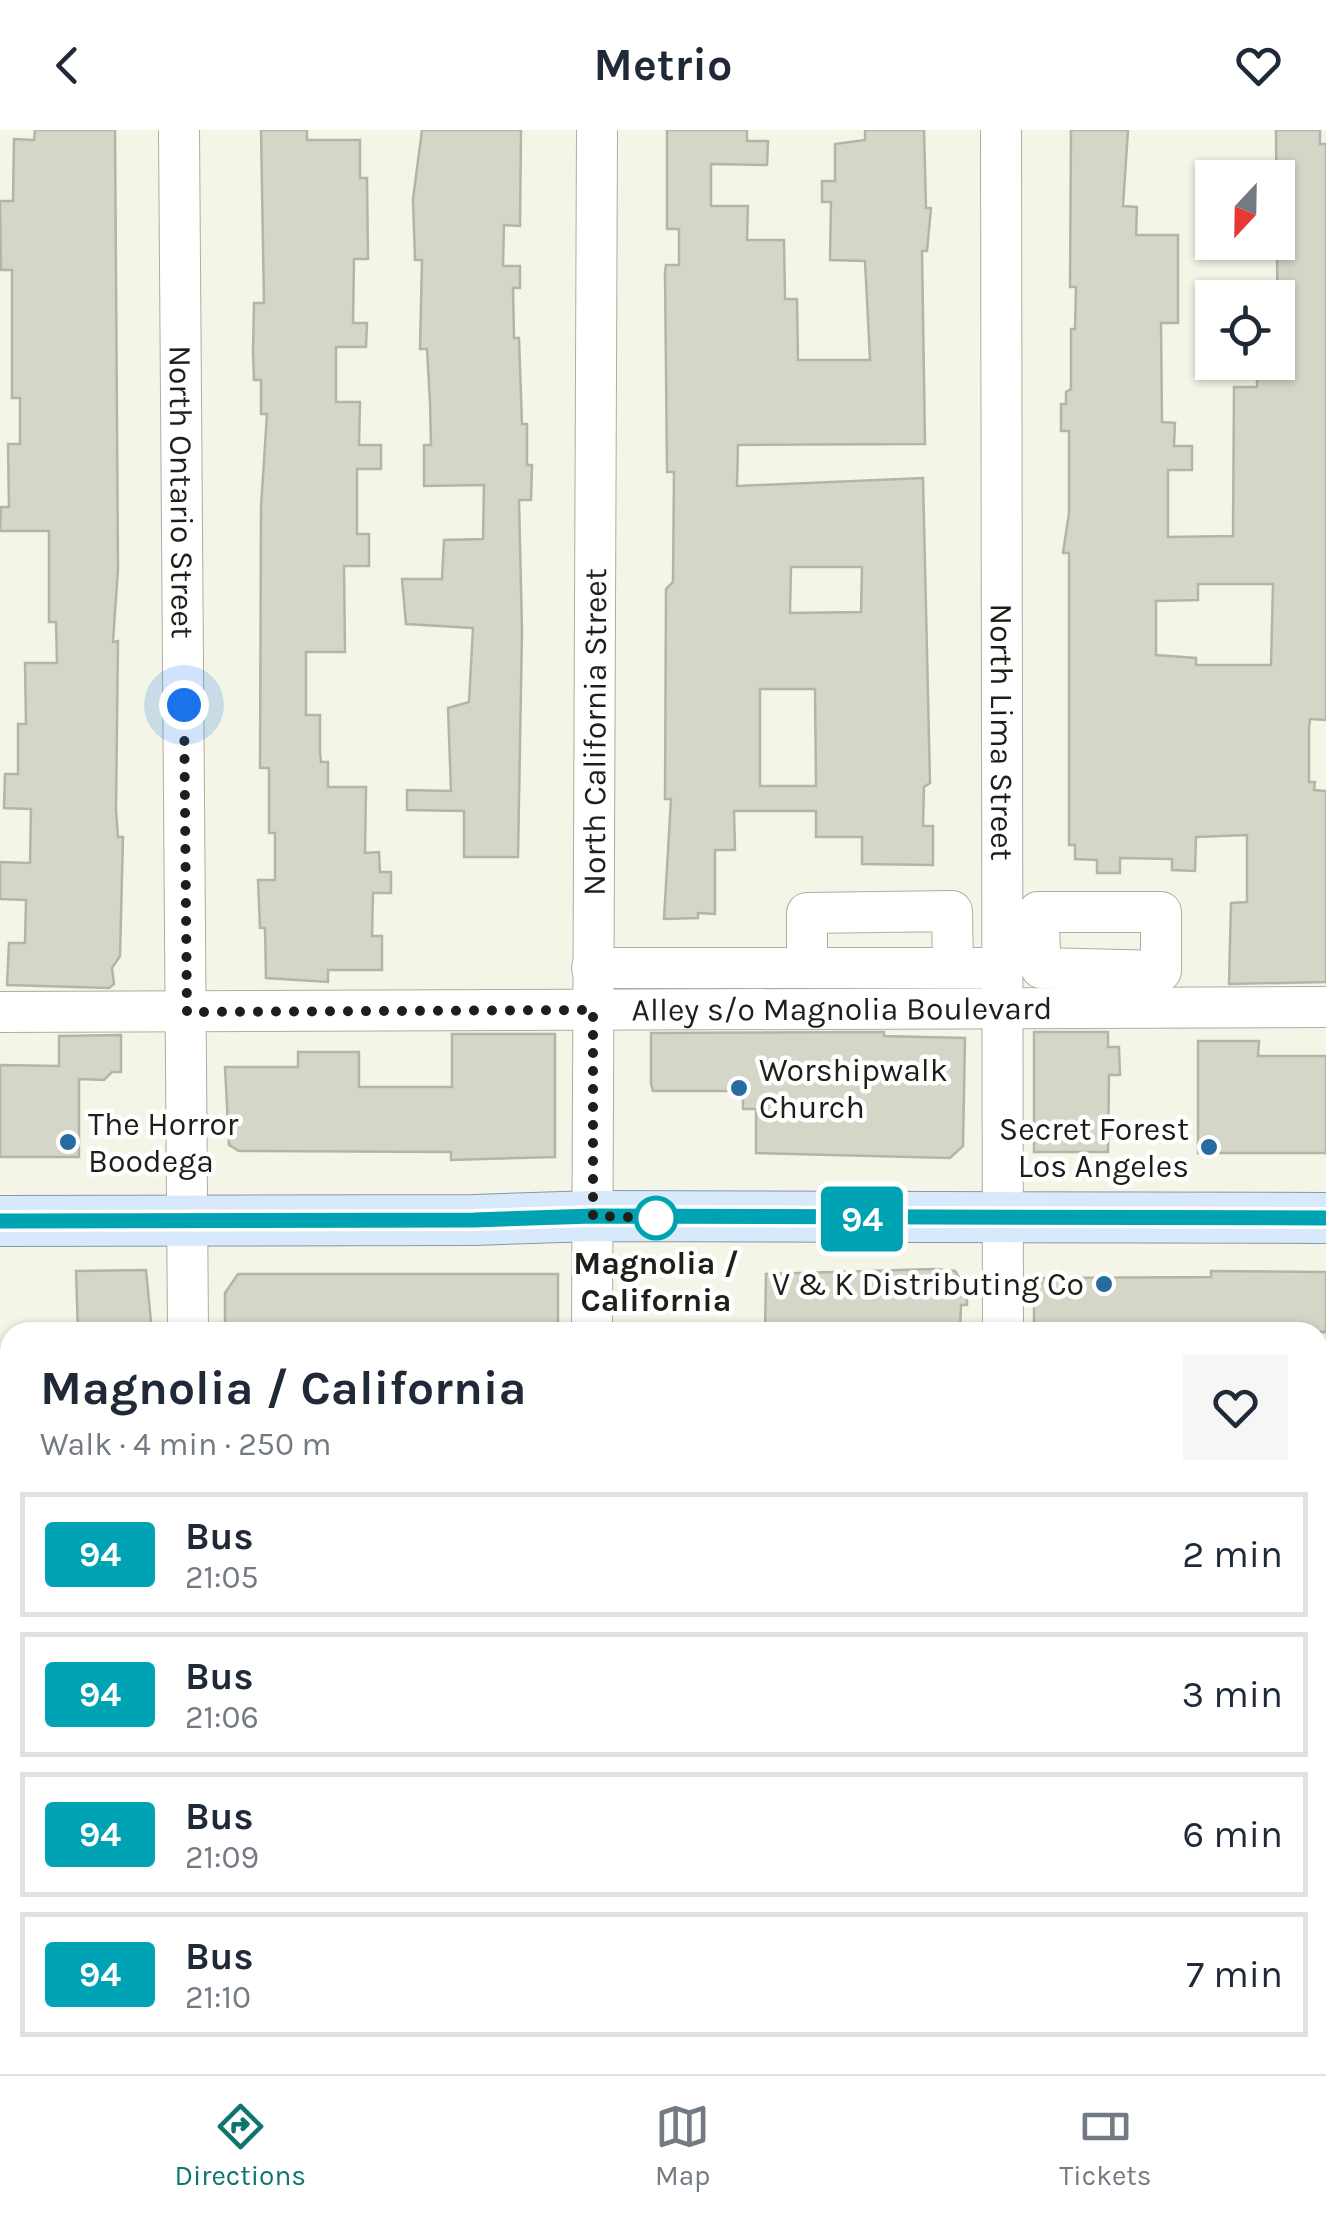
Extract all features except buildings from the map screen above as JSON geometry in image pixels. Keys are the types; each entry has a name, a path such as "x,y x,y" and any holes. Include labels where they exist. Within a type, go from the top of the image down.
{"main road":[{"path":"0,1221 593,1216 1326,1218"}],"street":[{"name":"North Ontario Street","path":"179,130 188,1322"},
{"name":"North California Street","path":"592,1322 597,130"},
{"name":"North Lima Street","path":"1002,130 1012,938 1006,1009 1003,1322"},
{"path":"806,968 807,913 952,912 1012,938"},
{"path":"952,912 953,967"},
{"path":"592,968 953,967 1012,938"},
{"name":"Alley s/o Magnolia Boulevard","path":"0,1012 1326,1008"}],"bus line":[{"name":"94","path":"0,1221 593,1216 1326,1218"}],"place":[{"name":"Worshipwalk Church","path":"739,1088"},
{"name":"The Horror Boodega","path":"68,1142"},
{"name":"Secret Forest Los Angeles","path":"1209,1147"},
{"name":"Magnolia / California","path":"656,1218"},
{"name":"V & K Distributing Co","path":"1104,1284"}],"route":[{"path":"184,705 187,1012 593,1010 593,1216 656,1218"}]}
